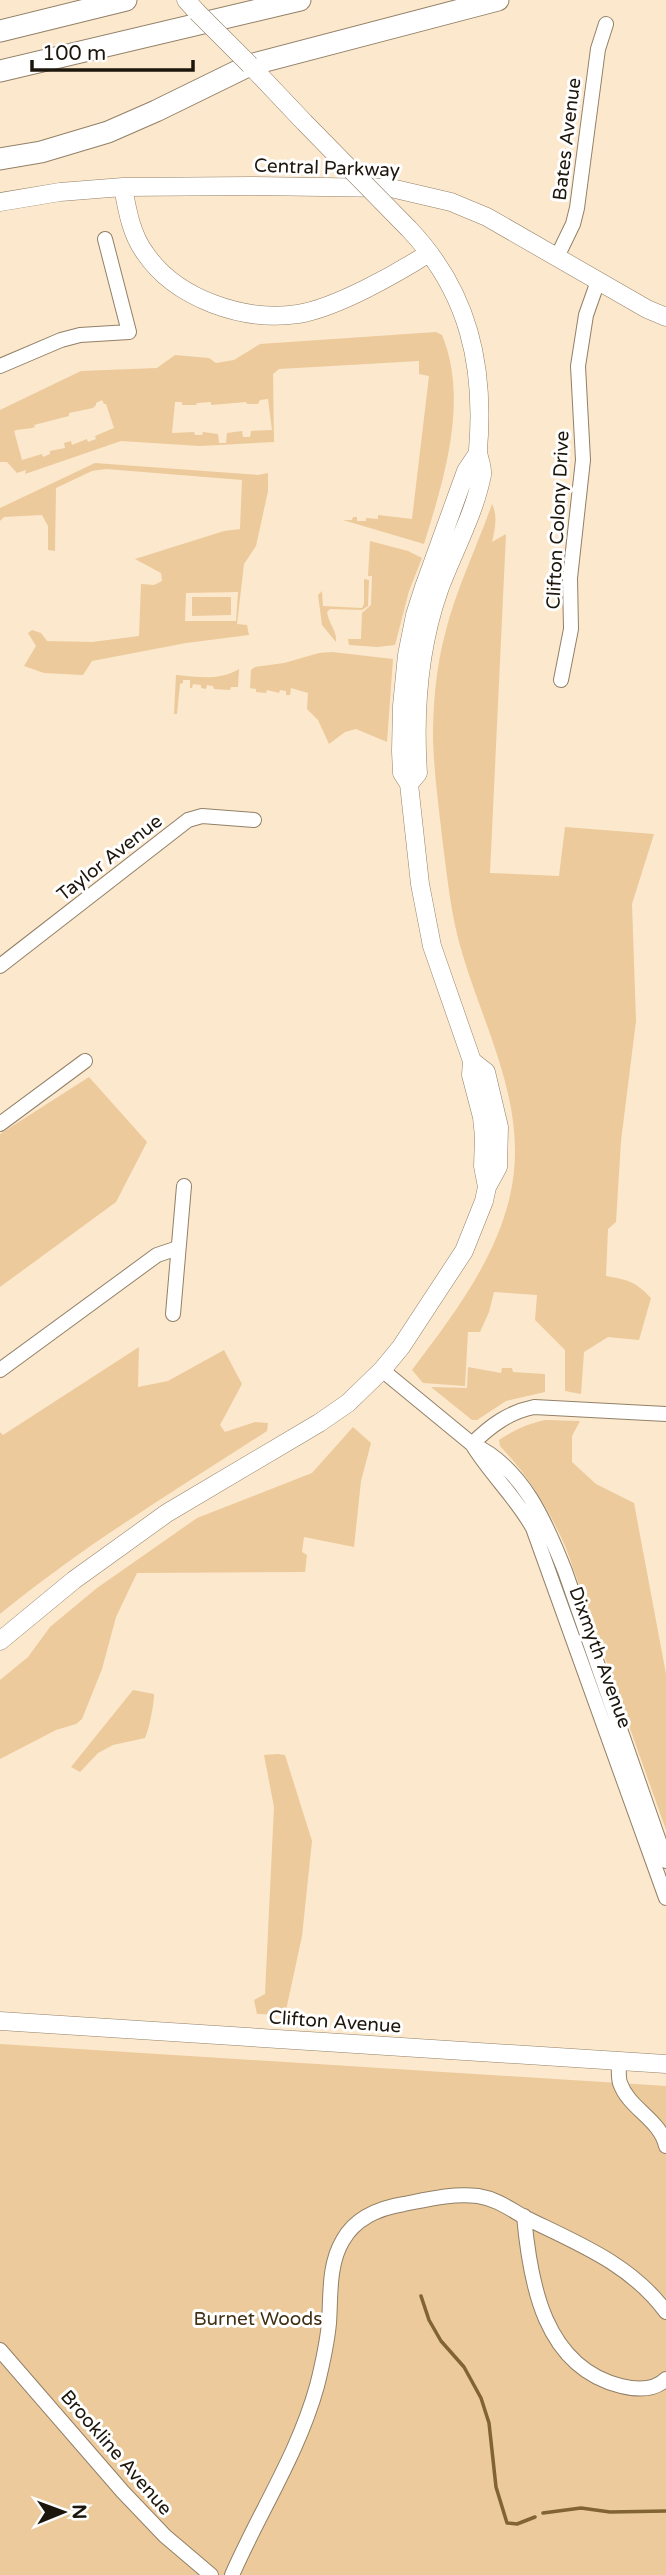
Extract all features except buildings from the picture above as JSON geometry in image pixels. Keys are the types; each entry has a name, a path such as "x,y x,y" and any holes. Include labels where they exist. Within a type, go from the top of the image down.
{"highway":[{"path":"0,30 126,0"},
{"path":"0,71 300,0"},
{"path":"0,159 75,143 156,111 250,65 498,0"}],"main road":[{"path":"0,1641 74,1580 167,1513 348,1403 401,1347 461,1258 480,1217 486,1187 498,1167 499,1127 486,1072 472,1061 432,946 420,884 409,784 418,773 417,718 423,656 440,587 476,499 483,471 478,453 481,394 473,345 449,284 429,253 409,229 186,0"},
{"path":"122,187 136,236 152,262 179,285 216,305 233,310 272,316 313,310 397,273 429,253"},
{"name":"Central Parkway","path":"0,202 60,192 122,187 391,188 421,194 475,211 647,309 666,317"},
{"name":"Clifton Avenue","path":"0,2021 666,2064"}],"street":[{"name":"Bates Avenue","path":"557,257 573,224 577,208 596,59 606,24"},
{"path":"0,366 61,340 80,335 129,332 105,239"},
{"name":"Clifton Colony Drive","path":"561,680 570,629 570,578 583,460 579,366 586,315 598,281"},
{"name":"Taylor Avenue","path":"0,966 188,820 202,816 254,820"},
{"path":"0,1124 85,1061"},
{"path":"173,1314 184,1186"},
{"path":"0,1370 157,1255 178,1248"},
{"name":"Dixmyth Avenue","path":"382,1370 472,1444 488,1451 522,1486 550,1533 666,1861"},
{"path":"472,1444 502,1419 520,1410 534,1407 666,1414"},
{"name":"Dixmyth Avenue","path":"472,1444 481,1459 522,1508 533,1528 666,1898"},
{"path":"619,2061 621,2084 660,2131 666,2146"},
{"path":"232,2575 274,2493 310,2410 326,2344 333,2271 342,2242 352,2227 367,2216 383,2208 452,2195 479,2196 500,2202 589,2247 623,2269 642,2285 666,2312"},
{"path":"524,2216 528,2258 536,2292 551,2332 567,2355 601,2379 630,2388 655,2388 666,2379"},
{"name":"Brookline Avenue","path":"0,2350 123,2493 166,2536 211,2575"}],"green space":[{"path":"436,332 442,335 450,360 453,386 451,440 424,544 343,520 357,517 357,521 366,521 366,518 378,519 378,515 412,519 429,376 419,374 419,361 279,369 273,374 274,442 200,446 121,441 25,474 26,470 17,473 7,462 0,462 0,410 81,371 157,368 175,355 209,358 216,363 234,360 260,344","holes":["268,399 272,430 251,431 250,437 243,437 242,431 227,433 226,443 219,443 218,434 172,433 175,402 182,402 182,405 211,402 211,405 246,402 258,404 260,400","102,400 106,404 114,428 88,442 87,439 72,445 71,441 64,443 65,448 50,451 50,454 43,457 42,454 22,460 14,431 93,408"]},
{"path":"95,463 258,475 268,473 268,491 256,546 244,564 237,624 247,625 249,635 186,643 92,661 83,675 44,673 24,666 36,646 28,633 32,630 41,633 47,641 92,642 139,636 141,584 154,585 162,581 161,573 135,559 224,531 240,529 242,480 106,469 92,471 56,488 55,551 48,550 48,526 42,515 4,517 0,521 0,508","holes":["238,592 236,621 185,621 186,593"]},
{"path":"492,504 495,527 492,542 506,534 490,873 559,876 565,827 654,834 632,904 636,1021 621,1141 616,1222 608,1229 606,1276 631,1282 651,1298 639,1340 608,1337 584,1352 581,1394 565,1391 565,1350 535,1320 537,1295 494,1292 480,1332 468,1332 465,1386 423,1383 412,1370 482,1268 502,1224 515,1165 509,1098 457,934 443,845 433,739 436,686 445,634"},
{"path":"370,541 408,551 422,558 409,591 395,645 349,645 348,639 361,639 362,613 371,605 372,576 368,576"},
{"path":"364,579 369,580 368,606 362,610 330,609 327,612 336,642 322,625 318,595 322,591 323,606 362,608"},
{"path":"192,597 231,597 231,615 192,616"},
{"path":"332,652 393,659 387,742 356,729 345,732 329,744 318,720 307,709 308,693 291,688 290,695 286,695 286,691 280,690 279,693 267,690 266,693 250,688 251,670 255,667"},
{"path":"239,669 238,687 231,687 230,690 214,689 213,686 207,685 206,689 193,684 190,688 190,680 183,680 180,684 177,714 174,714 176,675 216,677"},
{"path":"89,1077 147,1142 116,1202 0,1287 0,1134"},
{"path":"139,1347 138,1387 168,1381 224,1350 242,1384 220,1425 225,1432 255,1422 268,1423 267,1431 97,1541 0,1614 0,1432 3,1435"},
{"path":"468,1367 501,1373 502,1368 512,1368 513,1372 545,1374 545,1392 506,1401 477,1420 472,1420 431,1387 467,1388"},
{"path":"545,1420 580,1421 572,1436 572,1462 596,1484 634,1503 666,1674 666,1830 566,1548 538,1494 500,1446 499,1440 510,1433"},
{"path":"353,1427 371,1443 361,1481 354,1547 304,1537 302,1552 307,1555 305,1572 137,1573 116,1617 102,1669 82,1719 0,1759 0,1680 28,1657 50,1627 97,1588 197,1518 312,1473"},
{"path":"133,1690 154,1694 145,1738 113,1745 98,1753 80,1772 71,1767"},
{"path":"264,1755 285,1755 312,1841 302,1936 285,2015 257,2014 254,2000 265,1994 274,1807"},
{"name":"Burnet Woods","path":"0,2044 666,2086 666,2575 0,2575"}],"waterway":[{"path":"421,2296 429,2320 441,2341 464,2367 481,2398 489,2423 496,2487 507,2523 517,2524 535,2517"},
{"path":"543,2513 581,2508 610,2512 666,2511"}]}
